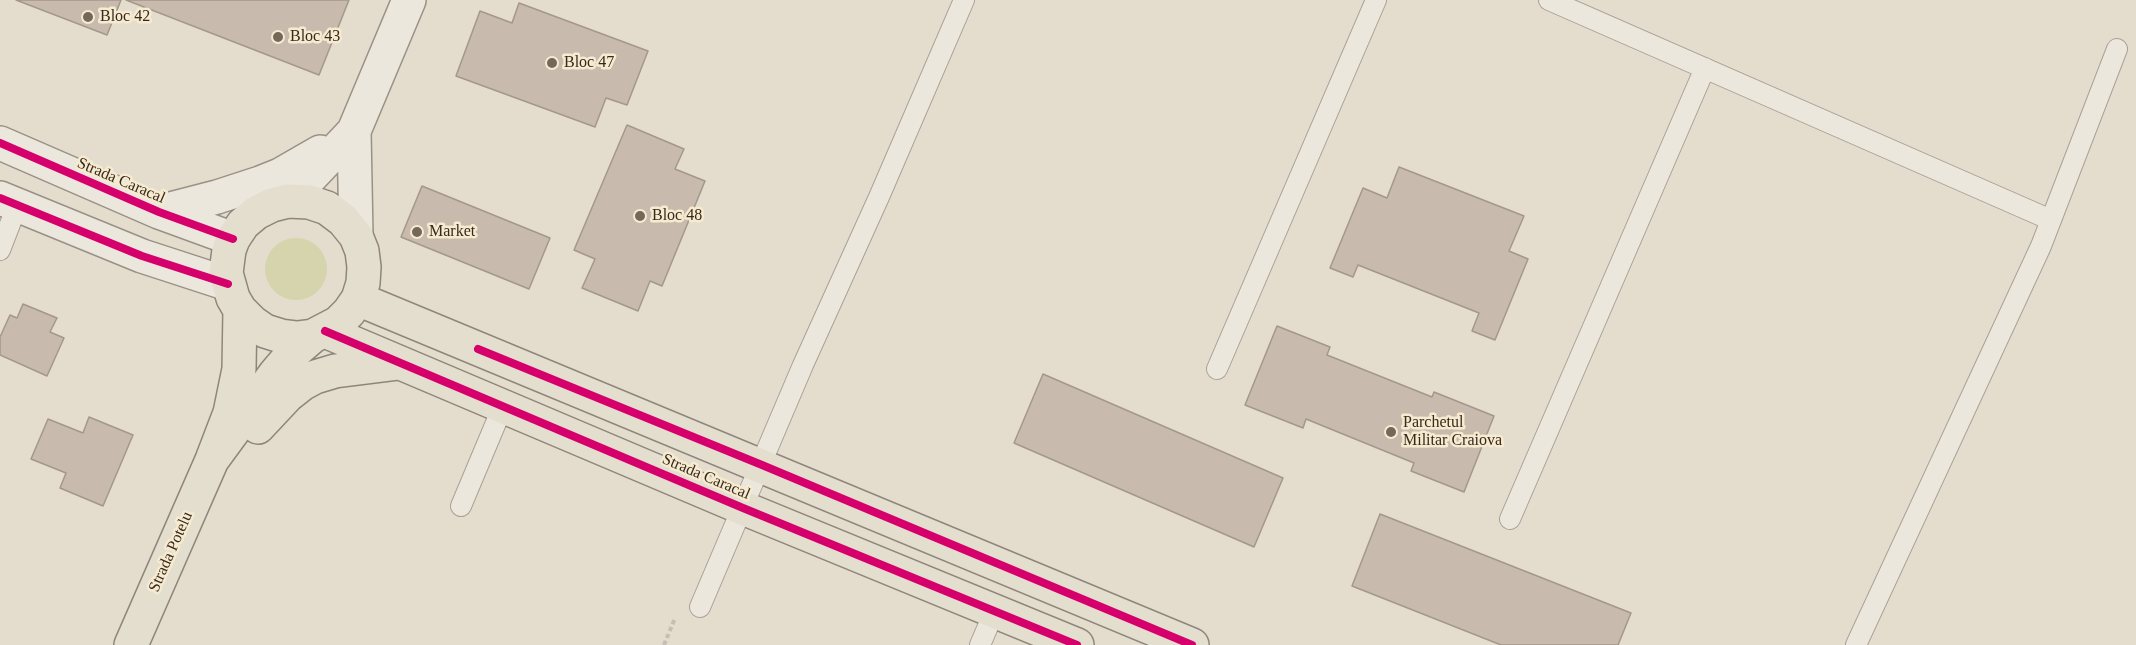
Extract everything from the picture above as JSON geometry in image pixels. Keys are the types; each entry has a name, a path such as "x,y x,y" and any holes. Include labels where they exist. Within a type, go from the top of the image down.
{"main road":[{"path":"288,201 354,131 409,0"},
{"path":"159,212 217,197 280,175 354,131"},
{"path":"354,131 356,236"},
{"name":"Strada Caracal","path":"0,143 159,212 233,239"},
{"path":"288,201 309,202 327,208 343,220 356,236 362,251 364,267 363,283 358,299 338,323 319,334 297,338 266,331 252,322 234,297 227,261 233,239 243,224 256,213 272,205 288,201"},
{"path":"8,202 142,256 234,297"},
{"name":"Strada Potelu","path":"131,645 208,470 230,413 239,369 234,297"},
{"name":"Strada Caracal","path":"358,299 1192,645"},
{"name":"Strada Caracal","path":"319,334 401,363 743,508 1077,645"},
{"name":"Strada Potelu","path":"208,470 275,374 292,354 319,334"},
{"path":"208,470 302,384 335,371 401,363"}],"lane":[{"path":"700,607 803,365 964,0"},
{"path":"1217,369 1376,0"},
{"path":"1549,0 2050,220"},
{"path":"1856,645 2036,257 2117,49"},
{"path":"1510,519 1705,68"},
{"path":"0,250 8,202"},
{"path":"461,506 503,406"},
{"path":"980,645 995,610"}],"path":[{"path":"664,645 678,609"}],"green space":[{"path":"296,238 318,247 327,269 318,291 296,300 274,291 265,269 274,247"}],"building":[{"name":"Bloc 42","path":"16,0 121,0 107,35"},
{"name":"Bloc 43","path":"126,0 349,0 319,75"},
{"name":"Bloc 47","path":"519,3 648,51 627,105 606,98 595,127 456,76 480,11 512,23"},
{"name":"Bloc 48","path":"627,125 684,149 675,169 705,181 662,286 650,281 638,311 582,288 595,259 574,250"},
{"path":"1399,167 1524,216 1509,251 1528,259 1495,340 1472,331 1479,313 1358,265 1353,277 1330,268 1363,188 1387,198"},
{"path":"422,186 550,238 529,289 401,237"},
{"path":"23,304 57,318 50,332 64,338 47,376 0,355 0,337 10,315 17,318"},
{"path":"1277,326 1330,347 1327,355 1432,397 1434,392 1494,416 1464,492 1411,471 1414,463 1306,419 1303,428 1245,405"},
{"path":"1043,374 1283,478 1254,547 1014,443"},
{"path":"89,417 133,435 103,506 60,488 66,473 31,459 48,419 83,433"},
{"path":"1380,514 1631,613 1618,645 1501,645 1352,586"}],"cycle path":[{"path":"0,143 159,212 233,239"},
{"path":"0,198 142,256 228,284"},
{"path":"325,331 743,508 1077,645"},
{"path":"478,349 1192,645"}],"place":[{"name":"Bloc 42","path":"88,17"},
{"name":"Bloc 43","path":"278,37"},
{"name":"Bloc 47","path":"552,63"},
{"name":"Bloc 48","path":"640,216"},
{"name":"Market","path":"417,232"},
{"name":"Parchetul Militar Craiova","path":"1391,432"}]}
